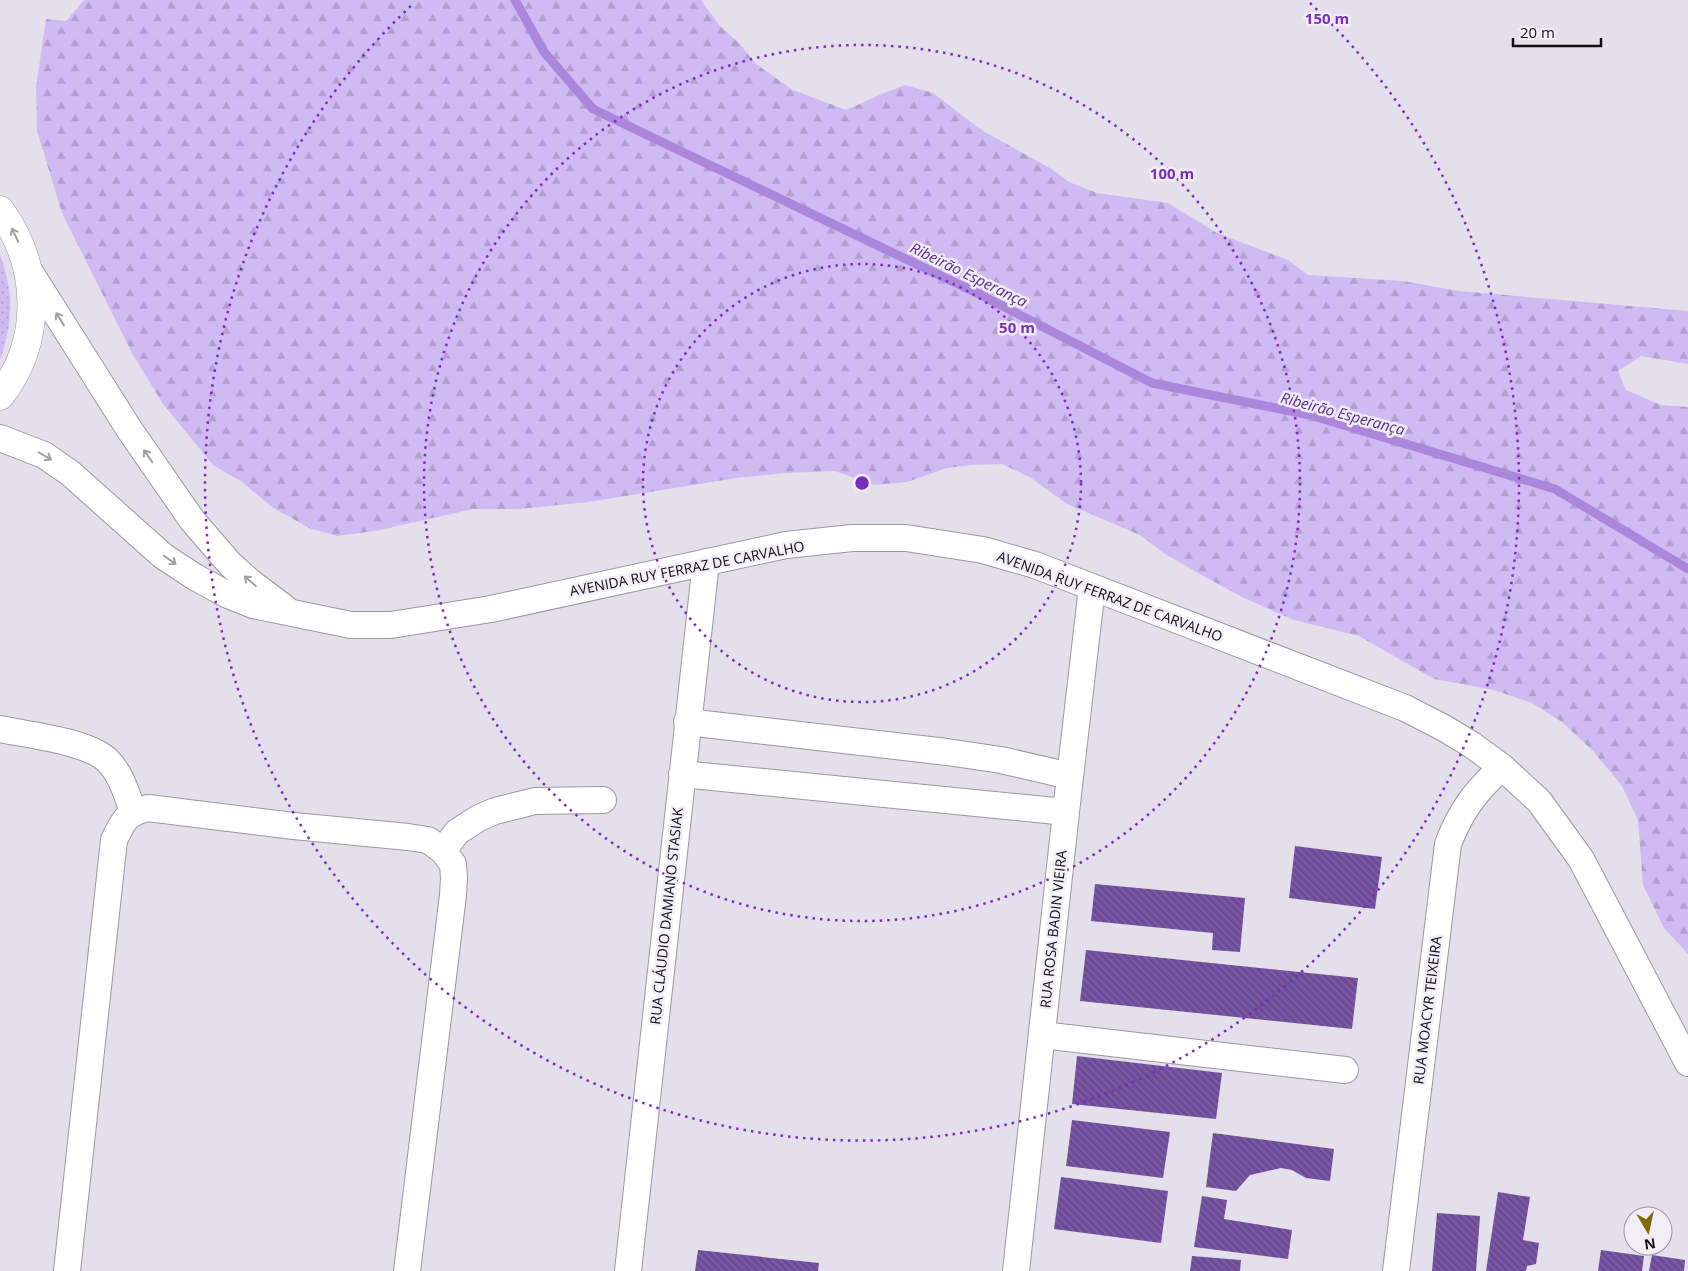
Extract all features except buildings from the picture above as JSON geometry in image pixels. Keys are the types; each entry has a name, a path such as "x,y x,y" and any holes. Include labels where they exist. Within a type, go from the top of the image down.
{"main road":[{"path":"0,208 21,246 28,269 31,292 31,320 26,346 15,372 0,396"}],"street":[{"path":"28,269 129,429 192,520 230,564 288,612"},
{"name":"AVENIDA RUY FERRAZ DE CARVALHO","path":"0,438 44,455 70,472 163,556 228,596 253,605 351,625 391,625 491,609 786,545 852,538 906,538 983,550 1035,566 1092,587 1405,708 1444,728 1502,767 1539,801 1580,859 1688,1063"},
{"name":"RUA CLÁUDIO DAMIANO STASIAK","path":"628,1271 706,562"},
{"name":"RUA ROSA BADIN VIEIRA","path":"1016,1271 1092,587"},
{"path":"687,722 948,752 1001,760 1070,776"},
{"path":"0,729 78,746 96,752 108,761 121,779 133,812"},
{"name":"RUA MOACYR TEIXEIRA","path":"1396,1271 1448,844 1465,808 1482,786 1502,767"},
{"path":"682,774 1066,812"},
{"path":"443,851 457,832 479,818 495,811 535,801 603,800"},
{"path":"67,1271 114,840 122,824 133,812 148,808 428,840 443,851 452,864 453,886 406,1271"},
{"path":"1042,1035 1345,1070"}],"green space":[{"path":"84,0 701,0 720,26 738,42 756,64 793,90 846,110 905,85 933,93 983,131 1050,168 1069,182 1097,193 1168,203 1217,233 1288,260 1308,275 1403,281 1459,291 1688,311 1688,364 1641,356 1618,371 1626,390 1661,405 1688,407 1688,954 1664,928 1643,885 1638,820 1622,786 1593,751 1562,722 1532,703 1494,690 1434,679 1359,636 1294,620 1242,597 1165,554 1140,535 1067,504 1031,478 1002,464 947,468 907,482 874,485 835,471 736,478 589,502 520,509 473,509 375,531 337,536 309,528 272,507 242,482 213,465 163,404 133,355 62,213 37,131 36,87 46,19 66,21"},
{"path":"0,255 8,282 10,308 7,333 0,360"}],"waterway":[{"name":"Ribeirão Esperança","path":"515,0 544,52 593,109 985,297 1152,383 1310,415 1555,489 1688,569"}]}
